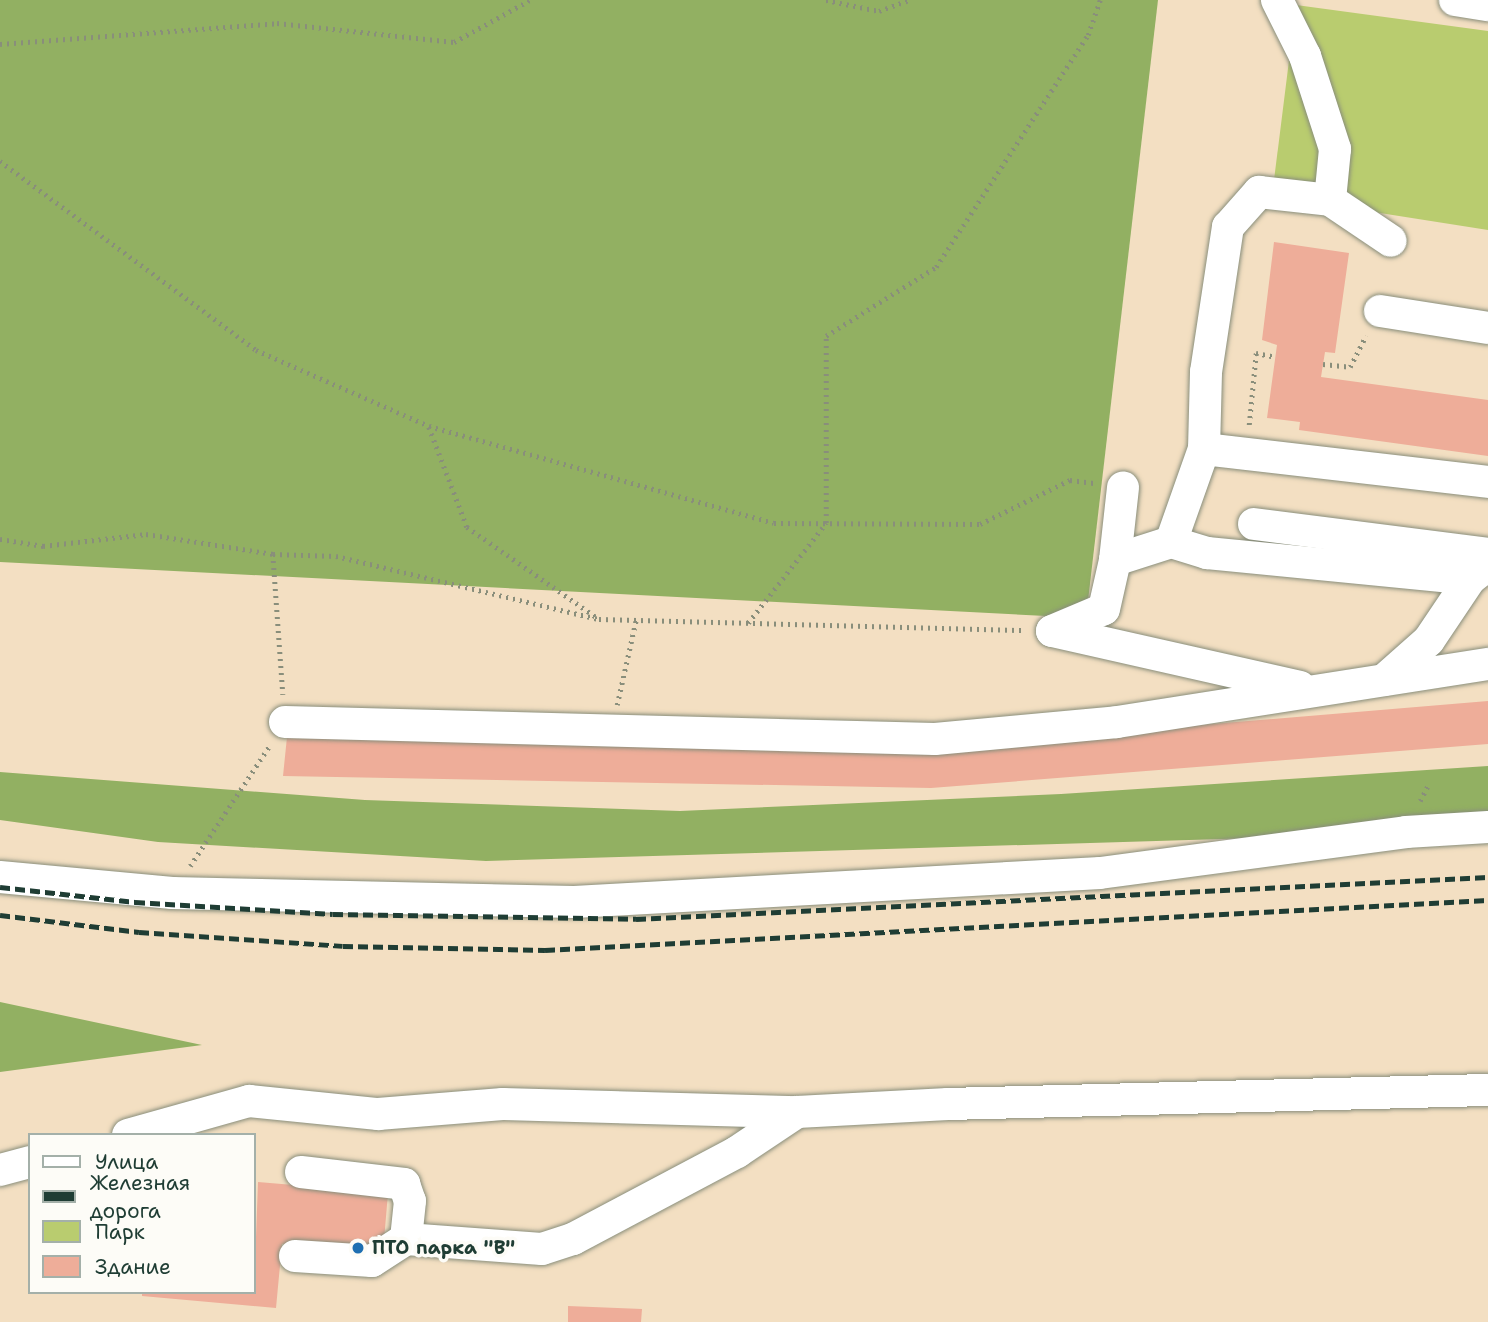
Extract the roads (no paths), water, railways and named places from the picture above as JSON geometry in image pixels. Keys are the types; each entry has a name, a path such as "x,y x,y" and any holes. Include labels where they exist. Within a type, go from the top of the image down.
{"lane":[{"path":"1277,0 1305,56 1335,149 1330,200"},
{"path":"1455,0 1488,5"},
{"path":"1171,542 1204,449 1206,372 1228,227 1258,192 1330,200 1391,241"},
{"path":"1380,311 1488,328"},
{"path":"1204,449 1488,482"},
{"path":"1123,487 1115,560 1104,609 1052,631 1316,691"},
{"path":"1254,524 1482,566"},
{"path":"1115,560 1171,542 1207,553 1482,566"},
{"path":"1384,680 1429,640 1482,566"},
{"path":"285,722 935,739 1117,722 1488,664"},
{"path":"0,877 172,892 574,902 1100,873 1406,832 1488,827"},
{"path":"135,1133 249,1101 378,1114 503,1104 797,1112 948,1104 1488,1090"},
{"path":"295,1256 372,1261 406,1239 520,1250 559,1245 737,1152 797,1112"},
{"path":"0,1170 28,1163"},
{"path":"301,1172 404,1184 410,1201 406,1239"}],"railway":[{"path":"0,887 135,902 333,914 636,919 1488,877"},
{"path":"0,915 139,932 343,946 545,950 1488,900"}],"place":[{"name":"ПТО парка \"В\"","path":"358,1248"}]}
